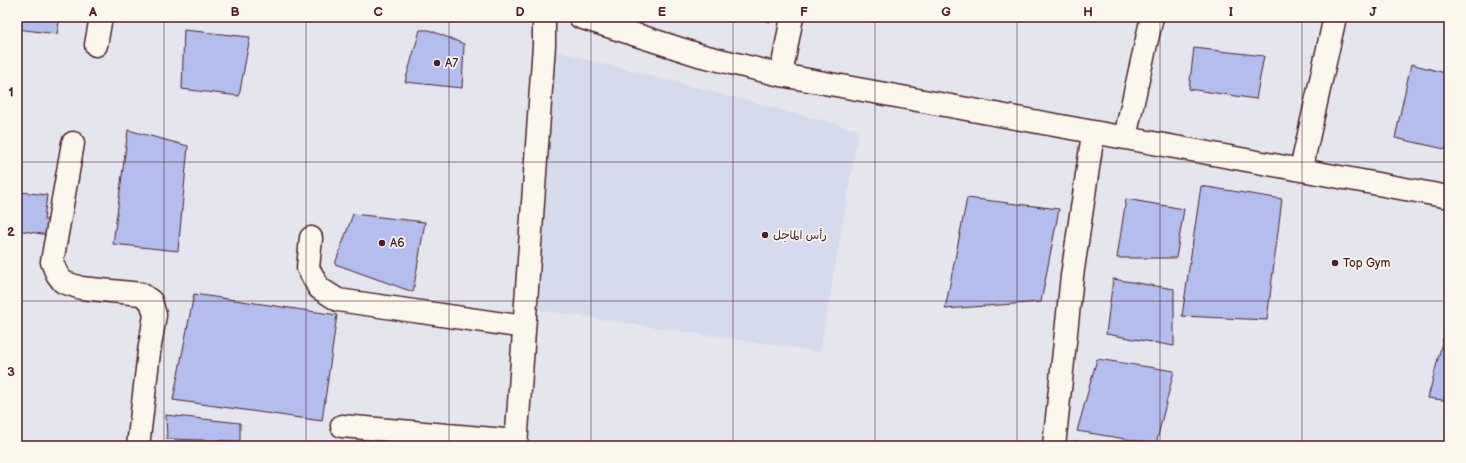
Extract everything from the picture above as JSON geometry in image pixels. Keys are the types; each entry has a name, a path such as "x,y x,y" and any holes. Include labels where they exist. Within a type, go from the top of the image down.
{"street":[{"path":"96,45 101,17"},
{"path":"342,426 516,444 544,45 544,17"},
{"path":"580,17 699,55 780,75 1093,134 1125,137 1449,198"},
{"path":"780,75 792,17"},
{"path":"1125,137 1152,17"},
{"path":"1301,170 1335,17"},
{"path":"1054,446 1072,276 1093,134"},
{"path":"73,143 52,262 57,274 63,282 81,288 141,294 151,301 156,315 148,352 138,446"},
{"path":"311,238 308,268 319,288 338,300 524,327"}],"shaded area":[{"path":"555,51 859,130 820,352 539,310"}],"building":[{"path":"17,17 60,17 57,34 17,29"},
{"path":"753,17 771,17 770,22"},
{"path":"184,30 250,37 239,96 182,89"},
{"name":"A7","path":"420,30 429,30 464,44 462,88 405,82"},
{"path":"1194,48 1264,56 1256,99 1189,89"},
{"path":"1411,64 1449,74 1449,150 1395,138"},
{"path":"128,130 188,146 178,251 113,244"},
{"path":"1201,186 1282,199 1267,320 1182,316"},
{"path":"21,192 47,195 44,220 54,219 48,235 17,230 17,197 19,197"},
{"path":"967,198 1059,209 1041,302 945,309"},
{"path":"1126,199 1184,209 1176,258 1117,258"},
{"name":"A6","path":"353,214 425,222 413,292 335,264"},
{"path":"1113,279 1174,289 1174,346 1106,334"},
{"path":"194,294 337,315 322,421 173,400"},
{"path":"1445,331 1449,332 1449,401 1428,398"},
{"path":"1097,359 1174,371 1156,444 1077,431"},
{"path":"166,415 240,423 240,441 167,439"},
{"path":"1075,441 1114,446 1074,446"}],"place":[{"name":"A7","path":"437,63"},
{"name":"رأس الماجل","path":"765,235"},
{"name":"A6","path":"382,243"},
{"name":"Top Gym","path":"1335,263"}]}
